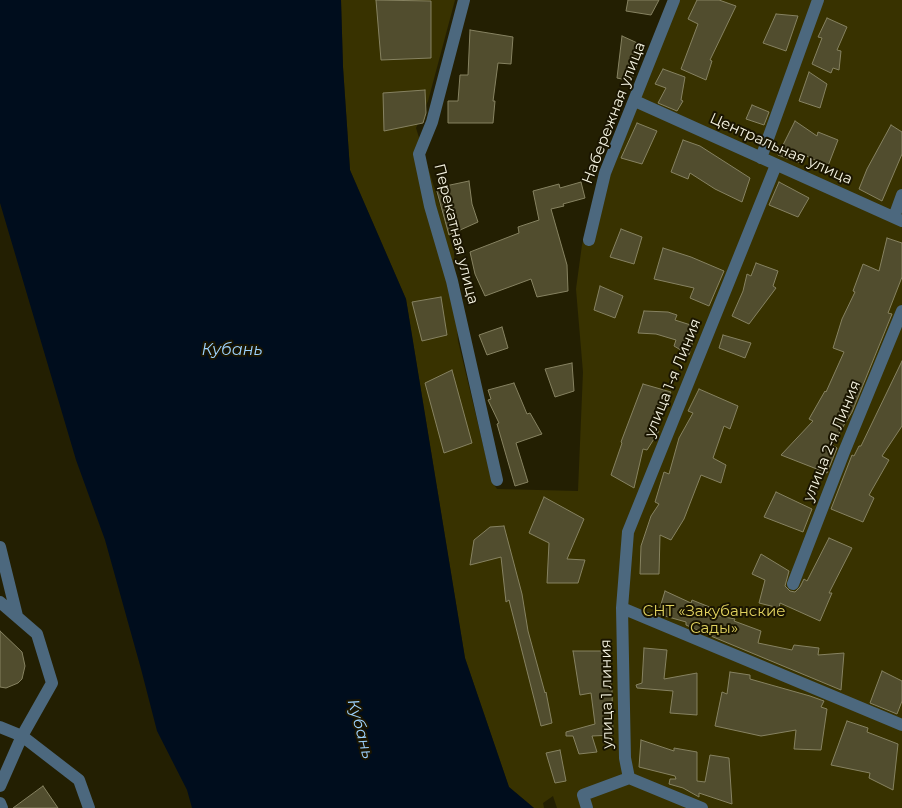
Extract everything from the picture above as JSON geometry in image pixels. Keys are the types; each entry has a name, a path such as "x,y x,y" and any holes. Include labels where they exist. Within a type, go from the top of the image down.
{"street":[{"name":"Перекатная улица","path":"464,0 432,122 419,154 430,206 454,290 497,480"},
{"name":"Набережная улица","path":"589,240 605,173 640,104 674,0"},
{"path":"761,158 818,0"},
{"name":"Центральная улица","path":"640,104 898,219"},
{"name":"улица 1-я Линия","path":"622,608 628,532 776,165"},
{"path":"898,219 902,195"},
{"name":"улица 2-я Линия","path":"793,584 844,452 902,311"},
{"path":"0,548 17,616"},
{"path":"0,602 37,634 52,683 22,736 0,786"},
{"path":"622,608 902,725"},
{"name":"улица 1 линия","path":"622,608 625,758 629,778"},
{"path":"0,727 22,736 79,780 89,808"},
{"path":"587,808 583,795 629,778 702,808"},
{"path":"0,803 2,808"}],"green space":[{"name":"СНТ «Закубанские Сады»","path":"341,0 455,0 428,101 416,128 454,252 458,341 492,482 497,489 578,491 583,372 576,289 582,245 602,172 670,0 902,0 902,808 557,808 553,796 543,803 544,808 534,808 509,787 465,658 406,299 350,170 343,67"}],"water":[{"name":"Кубань","path":"0,0 341,0 343,67 350,170 406,299 465,658 509,787 534,808 192,808 187,790 157,731 105,540 76,460 0,203"}],"building":[{"path":"376,0 431,1 431,58 381,60"},
{"path":"628,0 659,0 651,15 626,11"},
{"path":"697,0 719,0 736,6 710,60 712,61 706,80 681,69 698,24 688,19"},
{"path":"776,14 798,16 786,51 763,43"},
{"path":"827,18 847,27 837,50 841,51 839,70 833,68 831,73 812,64 822,38 818,37"},
{"path":"470,30 513,37 511,64 498,63 493,101 495,101 493,123 448,123 448,101 458,101 460,75 468,75"},
{"path":"622,36 644,46 631,81 617,78"},
{"path":"663,69 685,77 681,100 683,101 677,111 658,103 666,88 655,84"},
{"path":"809,72 827,84 820,108 799,101"},
{"path":"425,90 426,113 423,123 384,131 383,93"},
{"path":"752,105 769,112 764,125 746,119"},
{"path":"795,121 817,136 818,132 838,140 828,166 804,155 801,163 778,155"},
{"path":"637,123 657,131 642,164 621,158"},
{"path":"891,125 902,132 902,154 882,201 859,189 867,169"},
{"path":"683,140 700,146 750,178 742,202 715,189 690,173 688,179 671,172"},
{"path":"469,181 472,204 478,222 449,235 436,188"},
{"path":"581,182 585,198 551,209 567,265 568,291 537,297 531,279 485,296 475,274 470,252 519,233 518,227 539,220 533,191 559,184 560,188"},
{"path":"779,182 809,198 798,217 769,205"},
{"path":"621,229 642,237 634,264 610,257"},
{"path":"887,238 902,243 902,277 888,313 892,314 852,412 832,445 837,448 827,473 781,455 813,421 809,419 826,392 844,352 833,348 842,319 855,292 853,291 863,264 879,271"},
{"path":"663,248 724,271 709,306 690,298 694,288 654,279"},
{"path":"756,263 778,271 773,286 776,288 749,324 732,316 743,291 747,274 751,276"},
{"path":"600,286 623,296 615,318 594,310"},
{"path":"441,297 447,335 422,341 412,302"},
{"path":"644,311 668,312 677,315 675,320 697,327 689,355 674,346 676,340 656,334 638,333"},
{"path":"502,327 508,348 487,355 479,335"},
{"path":"723,335 751,343 745,358 719,348"},
{"path":"902,361 902,426 882,456 889,460 869,495 874,498 863,522 831,509 852,455 854,456 859,446 861,446"},
{"path":"572,363 574,391 555,397 545,369"},
{"path":"452,370 472,443 444,453 425,383"},
{"path":"514,383 527,414 530,413 542,434 516,443 528,482 515,486 497,424 499,423 488,400 491,399 488,390"},
{"path":"643,384 671,392 651,427 659,431 647,450 643,449 634,488 611,475 621,442"},
{"path":"699,389 738,406 730,429 724,426 713,458 726,465 721,483 701,475 684,519 671,540 660,535 659,574 640,574 641,546 651,516 659,504 655,502 664,472 669,474 679,438 693,413 688,411"},
{"path":"776,492 812,509 803,532 764,517"},
{"path":"544,497 584,519 567,559 585,560 578,583 547,583 549,543 529,533"},
{"path":"504,526 522,594 528,631 546,692 552,723 541,726 509,600 506,602 501,557 470,565 474,540 490,527"},
{"path":"829,538 852,548 829,593 832,593 820,621 780,603 779,608 759,603 765,580 752,574 761,554 789,571 785,586 790,591 795,592 804,579 807,581"},
{"path":"665,591 691,603 692,600 717,610 714,615 735,619 734,621 761,631 758,643 792,650 794,645 819,648 818,655 844,653 841,690 706,634 686,625 686,622 658,614"},
{"path":"0,631 22,652 25,666 22,679 18,683 6,688 0,687"},
{"path":"644,648 667,650 664,679 697,673 697,715 670,713 673,691 637,688 636,685 642,683"},
{"path":"573,651 607,651 612,691 613,735 592,736 597,752 579,754 573,736 566,736 566,732 595,724 591,693 580,695"},
{"path":"882,671 902,681 902,701 897,714 870,703"},
{"path":"730,672 750,675 750,679 824,701 821,707 827,709 821,750 794,749 796,730 761,736 715,726 722,692 727,694"},
{"path":"847,721 868,728 867,732 898,744 893,790 869,778 870,773 831,765"},
{"path":"641,740 674,751 674,748 697,752 697,781 705,782 710,755 729,758 732,804 699,793 699,797 683,788 669,784 670,779 676,779 675,776 639,767"},
{"path":"560,750 566,781 555,783 546,753"},
{"path":"43,786 58,808 13,808"}]}
